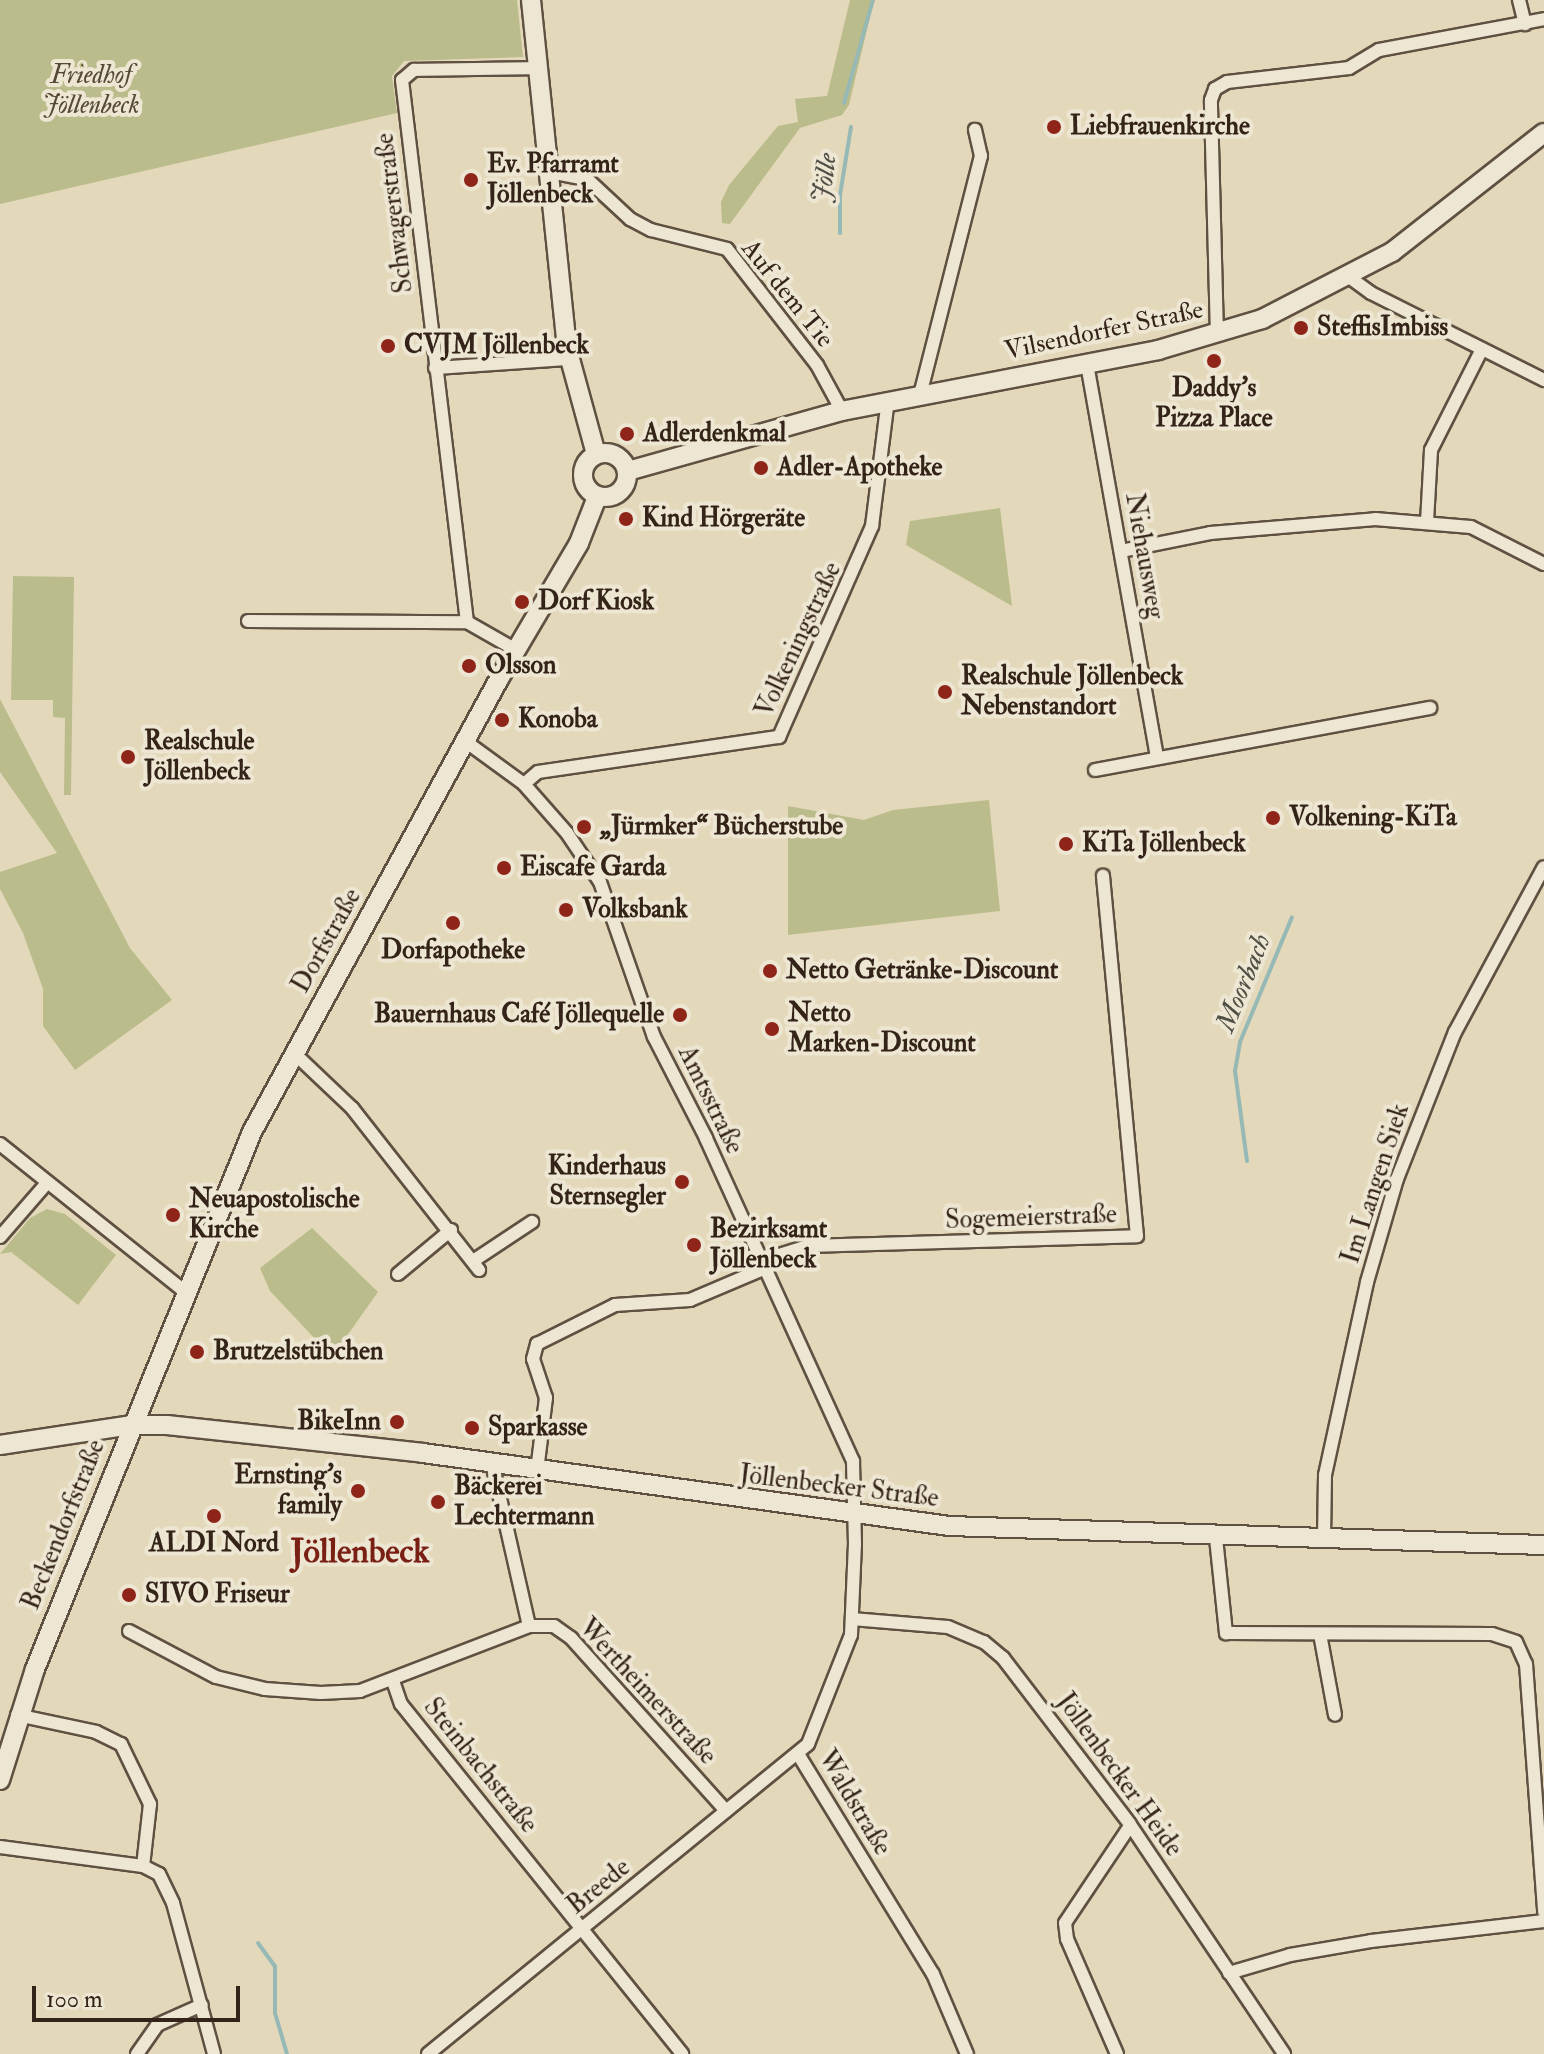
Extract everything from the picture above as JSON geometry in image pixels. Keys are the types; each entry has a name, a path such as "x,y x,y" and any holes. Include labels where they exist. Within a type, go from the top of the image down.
{"main road":[{"path":"531,0 568,359 596,454 582,476 597,497 620,493 628,471 615,455 596,454"},
{"name":"Vilsendorfer Straße","path":"628,471 695,448 888,400 1087,364 1217,335 1349,277 1392,252 1544,133"},
{"name":"Dorfstraße","path":"132,1425 184,1291 252,1132 465,741 579,543 597,497"},
{"name":"Jöllenbecker Straße","path":"0,1445 132,1425 352,1444 856,1516 1024,1532 1544,1545"},
{"name":"Beckendorfstraße","path":"0,1780 17,1715 132,1425"}],"street":[{"path":"1519,0 1525,24"},
{"path":"1217,335 1211,100 1215,89 1227,82 1349,68 1379,50 1544,19"},
{"name":"Schwagerstraße","path":"467,622 402,80 414,70 538,68"},
{"path":"920,395 981,156 975,130"},
{"name":"Auf dem Tie","path":"550,172 587,179 630,219 651,230 727,249 817,365 842,411"},
{"path":"1349,277 1544,380"},
{"path":"1427,522 1431,450 1482,349"},
{"path":"435,368 568,359"},
{"name":"Niehausweg","path":"1087,364 1157,756"},
{"name":"Volkeningstraße","path":"524,784 538,772 779,737 872,526 888,400"},
{"path":"1121,551 1210,533 1318,520 1427,522 1471,527 1544,564"},
{"path":"248,621 467,622 516,650"},
{"path":"1095,770 1157,756 1430,708"},
{"name":"Amtsstraße","path":"465,741 524,784 567,833 600,882 654,1037 853,1461 856,1516"},
{"name":"Im Langen Siek","path":"1324,1539 1325,1475 1367,1282 1397,1179 1455,1032 1544,867"},
{"name":"Sogemeierstraße","path":"761,1265 808,1246 1137,1236 1103,876"},
{"path":"295,1054 352,1108 451,1230 476,1266 532,1222"},
{"path":"0,1144 46,1184 184,1291"},
{"path":"0,1237 46,1184"},
{"path":"398,1274 451,1230"},
{"path":"537,1471 546,1398 534,1362 537,1344 615,1305 690,1300 761,1265"},
{"path":"393,1681 529,1626 492,1463"},
{"name":"Waldstraße","path":"856,1516 852,1619 847,1648 814,1732 798,1754 933,1974 967,2054"},
{"path":"1216,1538 1226,1633 1492,1634 1516,1642 1526,1664 1544,1912"},
{"name":"Jöllenbecker Heide","path":"852,1619 934,1624 984,1642 1055,1721 1284,2054"},
{"name":"Wertheimerstraße","path":"529,1626 554,1626 571,1638 726,1811"},
{"name":"Steinbachstraße","path":"129,1631 198,1670 245,1685 321,1693 360,1691 393,1681 401,1704 682,2054"},
{"path":"1320,1634 1335,1715"},
{"path":"17,1715 96,1732 121,1744 150,1804 143,1866"},
{"name":"Breede","path":"428,2054 798,1754"},
{"path":"1117,2054 1067,1939 1065,1923 1130,1826"},
{"path":"0,1847 143,1866 159,1874 167,1887 214,2054"},
{"path":"1229,1973 1290,1955 1371,1941 1544,1921"},
{"path":"137,2054 157,2025 202,2005"}],"green space":[{"name":"Friedhof Jöllenbeck","path":"0,0 517,0 523,57 404,61 392,76 397,113 0,204"},
{"path":"850,0 874,0 849,105 842,115 800,128 730,224 722,223 721,202 729,185 778,126 798,122 795,99 827,96"},
{"path":"1000,508 1012,606 906,545 910,521"},
{"path":"13,576 74,577 71,795 64,795 65,718 53,717 53,700 11,700"},
{"path":"0,699 130,948 172,1000 75,1070 43,1026 43,989 23,933 0,889 0,872 57,853 0,772"},
{"path":"989,800 1000,911 788,935 788,806 864,820 893,810"},
{"path":"47,1209 65,1214 116,1255 78,1305 11,1252 0,1254 30,1218"},
{"path":"312,1228 378,1292 332,1357 270,1291 260,1268"}],"waterway":[{"name":"Jölle","path":"844,103 873,0"},
{"name":"Jölle","path":"840,233 840,195 851,127"},
{"name":"Moorbach","path":"1247,1161 1235,1071 1240,1042 1292,917"},
{"path":"258,1943 275,1966 275,2013 287,2054"}],"place":[{"name":"Liebfrauenkirche","path":"1054,127"},
{"name":"Ev. Pfarramt Jöllenbeck","path":"471,180"},
{"name":"SteffisImbiss","path":"1301,328"},
{"name":"CVJM Jöllenbeck","path":"388,346"},
{"name":"Daddy's Pizza Place","path":"1214,361"},
{"name":"Adlerdenkmal","path":"627,434"},
{"name":"Adler-Apotheke","path":"761,468"},
{"name":"Kind Hörgeräte","path":"626,519"},
{"name":"Dorf Kiosk","path":"522,602"},
{"name":"Olsson","path":"469,666"},
{"name":"Realschule Jöllenbeck Nebenstandort","path":"945,692"},
{"name":"Konoba","path":"502,720"},
{"name":"Realschule Jöllenbeck","path":"128,757"},
{"name":"Volkening-KiTa","path":"1273,818"},
{"name":"„Jürmker“ Bücherstube","path":"584,827"},
{"name":"KiTa Jöllenbeck","path":"1066,844"},
{"name":"Eiscafe Garda","path":"504,868"},
{"name":"Volksbank","path":"566,910"},
{"name":"Dorfapotheke","path":"453,923"},
{"name":"Netto Getränke-Discount","path":"770,971"},
{"name":"Bauernhaus Café Jöllequelle","path":"680,1015"},
{"name":"Netto Marken-Discount","path":"772,1029"},
{"name":"Kinderhaus Sternsegler","path":"682,1182"},
{"name":"Neuapostolische Kirche","path":"173,1215"},
{"name":"Bezirksamt Jöllenbeck","path":"694,1245"},
{"name":"Brutzelstübchen","path":"197,1352"},
{"name":"BikeInn","path":"397,1422"},
{"name":"Sparkasse","path":"472,1428"},
{"name":"Ernsting's family","path":"358,1491"},
{"name":"Bäckerei Lechtermann","path":"438,1502"},
{"name":"ALDI Nord","path":"214,1516"},
{"name":"SIVO Friseur","path":"129,1595"}],"district":[{"name":"Jöllenbeck","path":"360,1552"}]}
